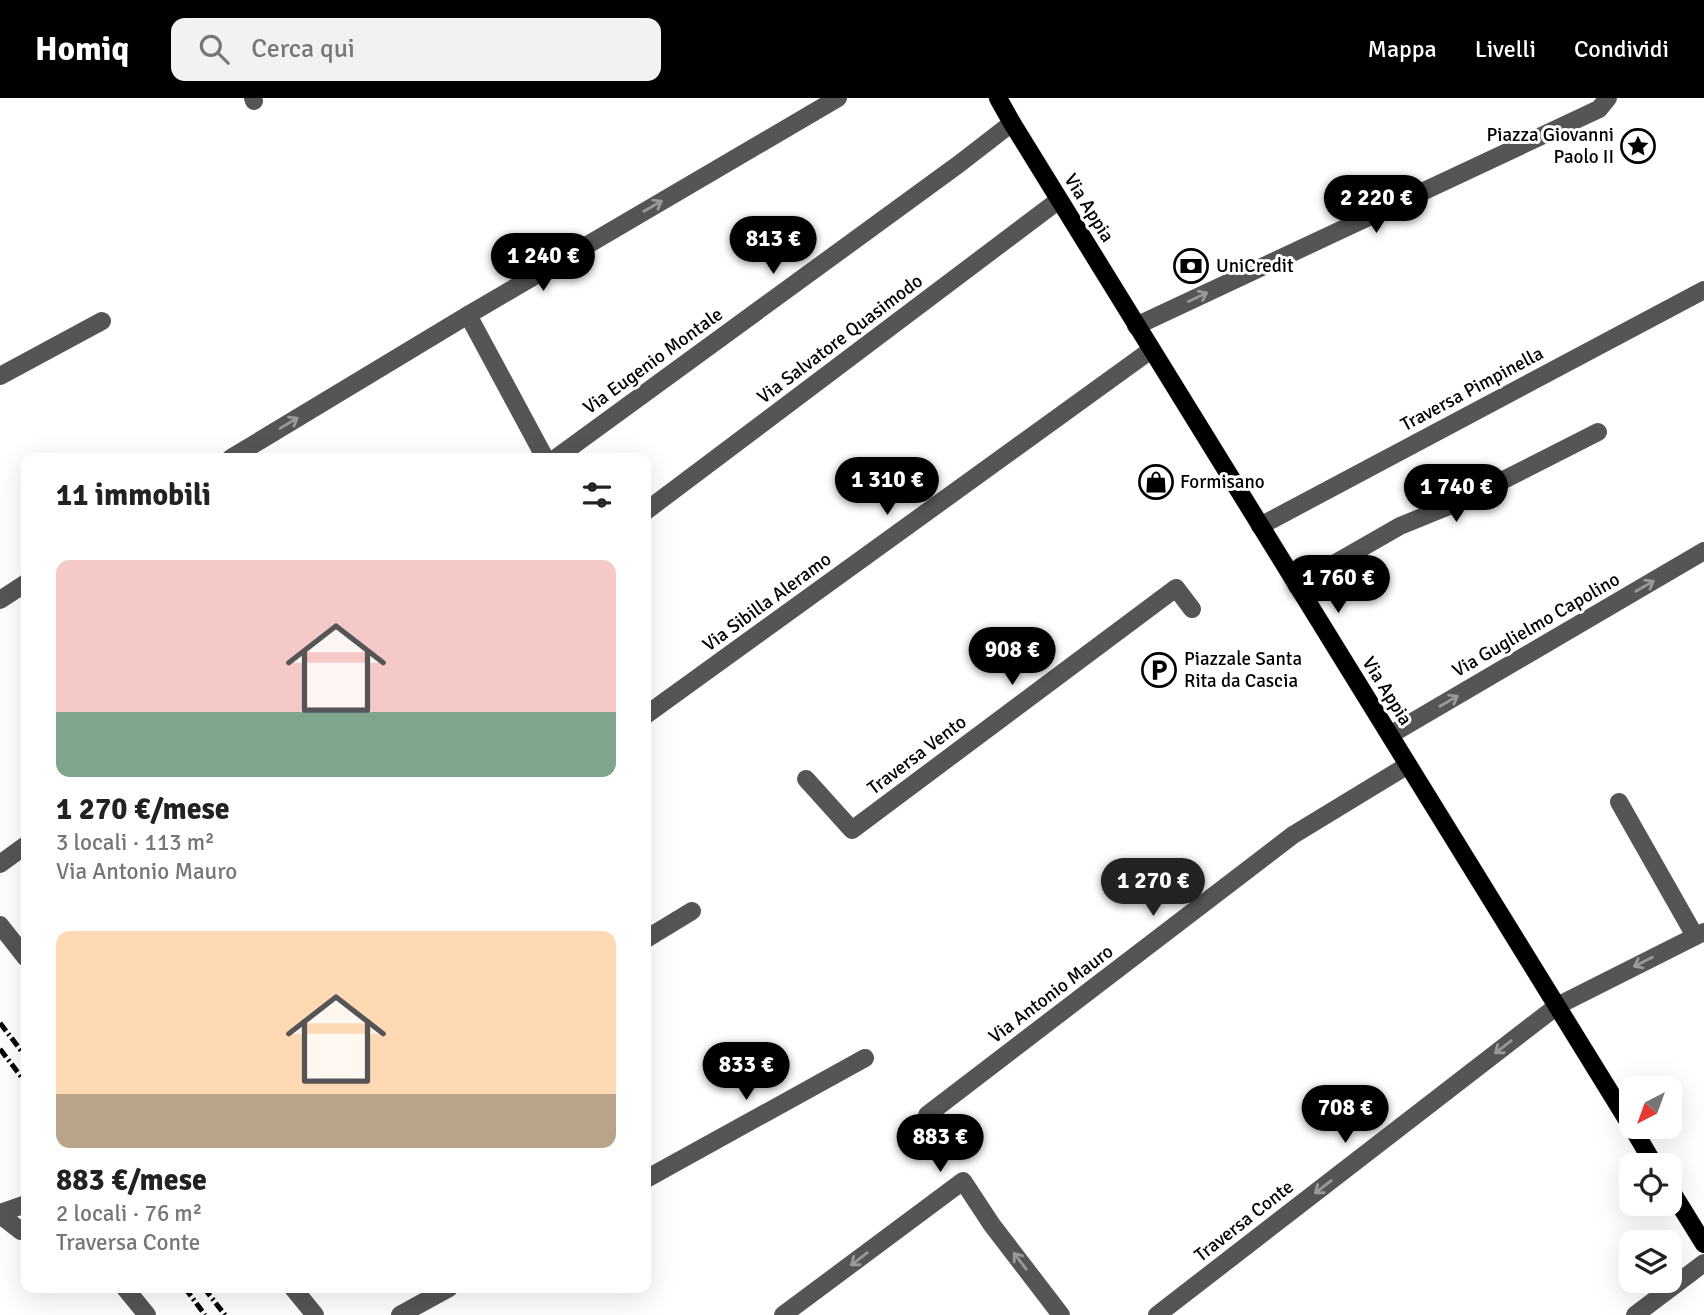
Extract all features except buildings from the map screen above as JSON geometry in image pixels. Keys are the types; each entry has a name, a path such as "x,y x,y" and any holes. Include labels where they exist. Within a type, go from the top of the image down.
{"main road":[{"name":"Via Appia","path":"998,98 1619,1107"},
{"path":"1682,1208 1704,1244"}],"street":[{"path":"239,453 468,314 838,98"},
{"path":"1136,326 1600,102"},
{"name":"Via Eugenio Montale","path":"563,453 1012,123"},
{"name":"Via Salvatore Quasimodo","path":"651,507 1059,200"},
{"name":"Traversa Pimpinella","path":"1260,526 1704,290"},
{"path":"468,314 542,453"},
{"path":"0,376 102,321"},
{"name":"Via Sibilla Aleramo","path":"651,711 1151,349"},
{"path":"1297,585 1400,526 1464,500 1598,432"},
{"name":"Via Guglielmo Capolino","path":"1390,736 1704,551"},
{"path":"0,600 21,586"},
{"name":"Traversa Vento","path":"806,779 852,830 1176,588 1192,609"},
{"name":"Via Antonio Mauro","path":"927,1115 1293,835 1408,765"},
{"path":"1619,802 1699,934"},
{"path":"0,864 21,849"},
{"path":"651,936 692,911"},
{"path":"0,925 21,952"},
{"name":"Traversa Conte","path":"1157,1315 1557,1006 1699,934"},
{"path":"651,1176 865,1058"},
{"path":"783,1315 963,1181 1061,1315"},
{"path":"0,1214 21,1206"},
{"path":"0,1214 21,1230"},
{"path":"1634,1315 1704,1263"},
{"path":"129,1293 147,1315"},
{"path":"297,1293 315,1315"},
{"path":"400,1315 440,1293"}],"railway":[{"path":"0,1023 21,1050"},
{"path":"0,1049 21,1076"},
{"path":"189,1293 205,1315"},
{"path":"208,1293 225,1315"}],"place":[{"name":"Piazza Giovanni Paolo II","path":"1638,146"},
{"name":"UniCredit","path":"1191,266"},
{"name":"Formisano","path":"1156,482"},
{"name":"Piazzale Santa Rita da Cascia","path":"1159,670"}]}
